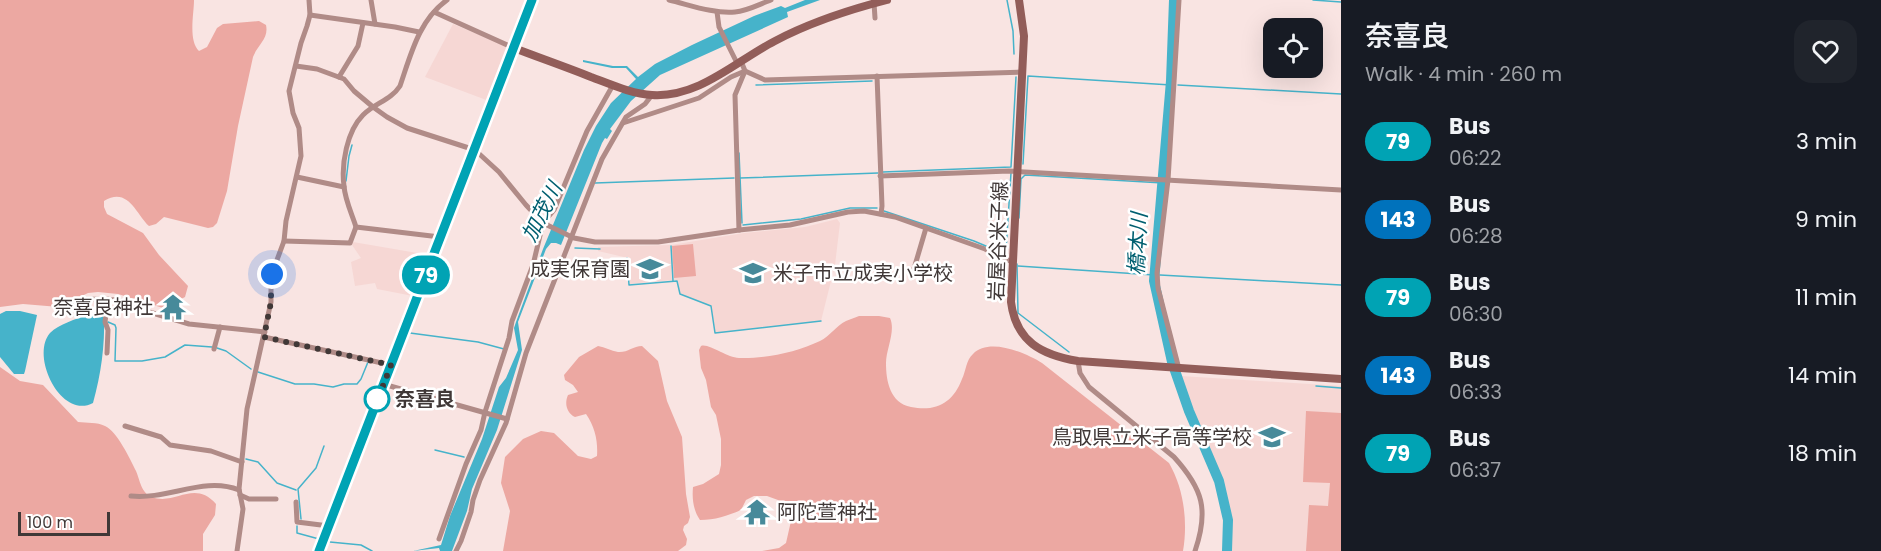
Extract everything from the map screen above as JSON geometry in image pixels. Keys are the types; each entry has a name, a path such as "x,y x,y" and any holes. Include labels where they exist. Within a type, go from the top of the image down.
{"main road":[{"path":"319,551 532,0"},
{"path":"514,48 641,94 666,95 684,92 710,81 737,60 804,27 839,13 887,0"},
{"name":"岩屋谷米子線","path":"1019,0 1024,36 1011,302 1017,326 1026,338 1042,351 1058,358 1078,362 1341,379"}],"street":[{"path":"237,551 243,509 240,493 244,429 252,380 271,302 271,282 284,241 301,156 299,128 293,113 289,91 310,15 309,0"},
{"path":"371,0 375,24"},
{"path":"669,0 717,12 741,11 771,0"},
{"path":"708,9 711,0"},
{"path":"1175,368 1158,288 1157,273 1179,0"},
{"path":"284,241 350,243 356,227 344,187 346,151 351,137 359,119 373,107 391,97 400,86 419,32 445,1"},
{"path":"874,3 875,18"},
{"path":"434,12 514,48"},
{"path":"717,12 719,27 737,60 745,71 765,80 1023,72"},
{"path":"310,15 419,32"},
{"path":"339,77 358,46 363,23"},
{"path":"296,66 317,69 346,80 354,91 373,107 407,128 475,150 500,172 543,223 568,236 591,242 658,242 790,225 848,212 864,211 926,228 985,249 1012,262"},
{"path":"622,123 699,98 731,77 745,71"},
{"path":"739,230 735,95 745,71"},
{"path":"877,76 880,214"},
{"path":"439,539 481,430 512,321 533,265 543,223 554,210 587,131 616,86"},
{"path":"456,551 480,480 507,419 526,353 568,236 602,159 622,123 626,117 645,104 652,95"},
{"path":"880,176 1017,171 1341,190"},
{"path":"297,177 344,187"},
{"path":"356,227 440,237"},
{"path":"913,272 926,228"},
{"path":"71,304 87,299 118,300 189,324 264,334 391,365"},
{"path":"107,353 108,330 105,321 108,299"},
{"path":"214,350 220,327"},
{"path":"1078,362 1080,373 1089,387 1174,457 1186,470 1202,506 1202,531 1196,551"},
{"path":"383,384 507,419"},
{"path":"125,426 161,437 170,445 211,451 242,462"},
{"path":"132,496 173,493 215,484 229,486 249,499 276,499"},
{"path":"296,502 297,522 329,526"}],"shaded area":[{"path":"0,0 194,0 192,27 199,51 207,47 217,28 223,24 259,21 266,25 265,38 253,57 227,191 217,223 208,228 164,217 156,224 149,226 131,203 125,199 112,197 104,201 107,214 143,233 159,255 188,286 185,297 163,308 118,294 98,292 88,293 59,307 23,304 0,307"},
{"path":"453,24 509,47 489,101 425,77"},
{"name":"米子市立成実小学校","path":"837,219 840,223 835,265 821,321 715,333 711,306 680,294 678,281 673,280 671,245 744,233 805,227"},
{"path":"353,242 429,255 413,296 377,289 375,283 355,286 351,262 361,258 352,245"},
{"path":"693,244 696,276 674,278 672,246"},
{"name":"成実保育園","path":"670,245 672,280 630,284 628,258 598,251 598,247"},
{"path":"859,316 890,318 892,329 886,358 888,384 898,401 911,407 936,407 948,400 958,387 969,359 980,349 1008,348 1042,363 1169,463 1184,506 1183,551 762,551 779,548 786,543 791,521 778,500 767,496 754,496 746,500 741,510 731,514 700,520 694,504 693,487 719,474 721,465 721,439 701,368 699,350 701,346 739,358 781,354 820,341 842,323"},
{"path":"598,346 621,352 642,346 658,361 667,401 682,437 690,517 683,530 687,539 686,545 678,551 503,551 510,511 501,483 505,457 523,439 541,431 554,433 578,456 591,459 597,456 595,434 586,414 575,417 567,408 568,395 578,392 565,380 564,375 579,357"},
{"path":"0,367 20,381 43,385 78,422 99,424 110,429 123,446 148,495 160,499 192,493 200,494 216,504 215,515 203,534 203,551 0,551"},
{"name":"鳥取県立米子高等学校","path":"1181,376 1341,386 1341,551 1230,551 1231,524 1224,492 1178,378"},
{"path":"1306,411 1341,413 1341,551 1306,551 1309,505 1328,506 1330,483 1303,482"}],"water":[{"path":"805,0 820,0 787,12 788,17 660,75 631,101 610,129 612,131 602,143 561,245 551,243 546,249 518,322 522,350 497,430 472,489 467,511 452,551 440,551 439,548 413,551 441,545 450,516 482,439 499,387 506,378 518,350 514,328 543,249 584,150 611,103 636,79 626,68 612,68 583,62 583,60 613,66 627,66 638,77 655,64 754,16"},
{"path":"6,311 37,315 24,374 14,374 0,357 0,314"},
{"path":"88,315 104,316 103,349 93,403 81,406 70,402 52,383 46,370 45,343 50,333 63,324"}],"waterway":[{"path":"1007,0 1013,31 1014,54"},
{"name":"橋本川","path":"1174,0 1171,81 1154,281 1172,362 1189,411 1219,481 1228,520 1227,551"},
{"path":"1313,0 1341,2"},
{"path":"1023,164 1028,76 1171,85"},
{"path":"883,172 1011,167 1016,77"},
{"path":"756,85 872,81"},
{"path":"1178,85 1341,94"},
{"path":"346,181 352,145"},
{"path":"739,153 742,223"},
{"path":"740,178 878,173"},
{"path":"1006,250 1011,173"},
{"path":"1019,218 1021,179 1025,175 1163,183"},
{"path":"595,183 734,178"},
{"path":"743,225 801,219 850,208 877,208"},
{"path":"884,211 1000,252"},
{"path":"671,246 673,281"},
{"path":"575,248 600,249"},
{"path":"627,258 629,285 677,281 680,294 711,306 715,333 821,321"},
{"path":"1017,264 1018,313 1069,352"},
{"path":"1018,266 1154,275"},
{"path":"1160,275 1341,285"},
{"path":"108,322 116,328 115,361 142,361 165,357 185,345 212,347"},
{"path":"410,333 478,342 504,349"},
{"path":"217,348 226,351 251,369"},
{"path":"258,372 295,384 333,387 357,384 368,362"},
{"path":"1316,386 1341,388"},
{"path":"301,519 298,489 316,468 324,446"},
{"path":"435,450 464,457"},
{"path":"246,459 258,462 277,483 296,490"},
{"path":"297,526 297,533 319,539"},
{"path":"330,542 361,545 372,551"}],"bus line":[{"name":"79","path":"319,551 532,0"}],"place":[{"name":"成実保育園","path":"650,269"},
{"name":"米子市立成実小学校","path":"753,273"},
{"name":"奈喜良神社","path":"173,307"},
{"name":"奈喜良","path":"377,399"},
{"name":"鳥取県立米子高等学校","path":"1272,437"},
{"name":"阿陀萱神社","path":"757,512"}],"route":[{"path":"272,274 271,302 264,337 391,365 376,404 377,399"}],"water label":[{"name":"加茂川","path":"542,212"}]}
